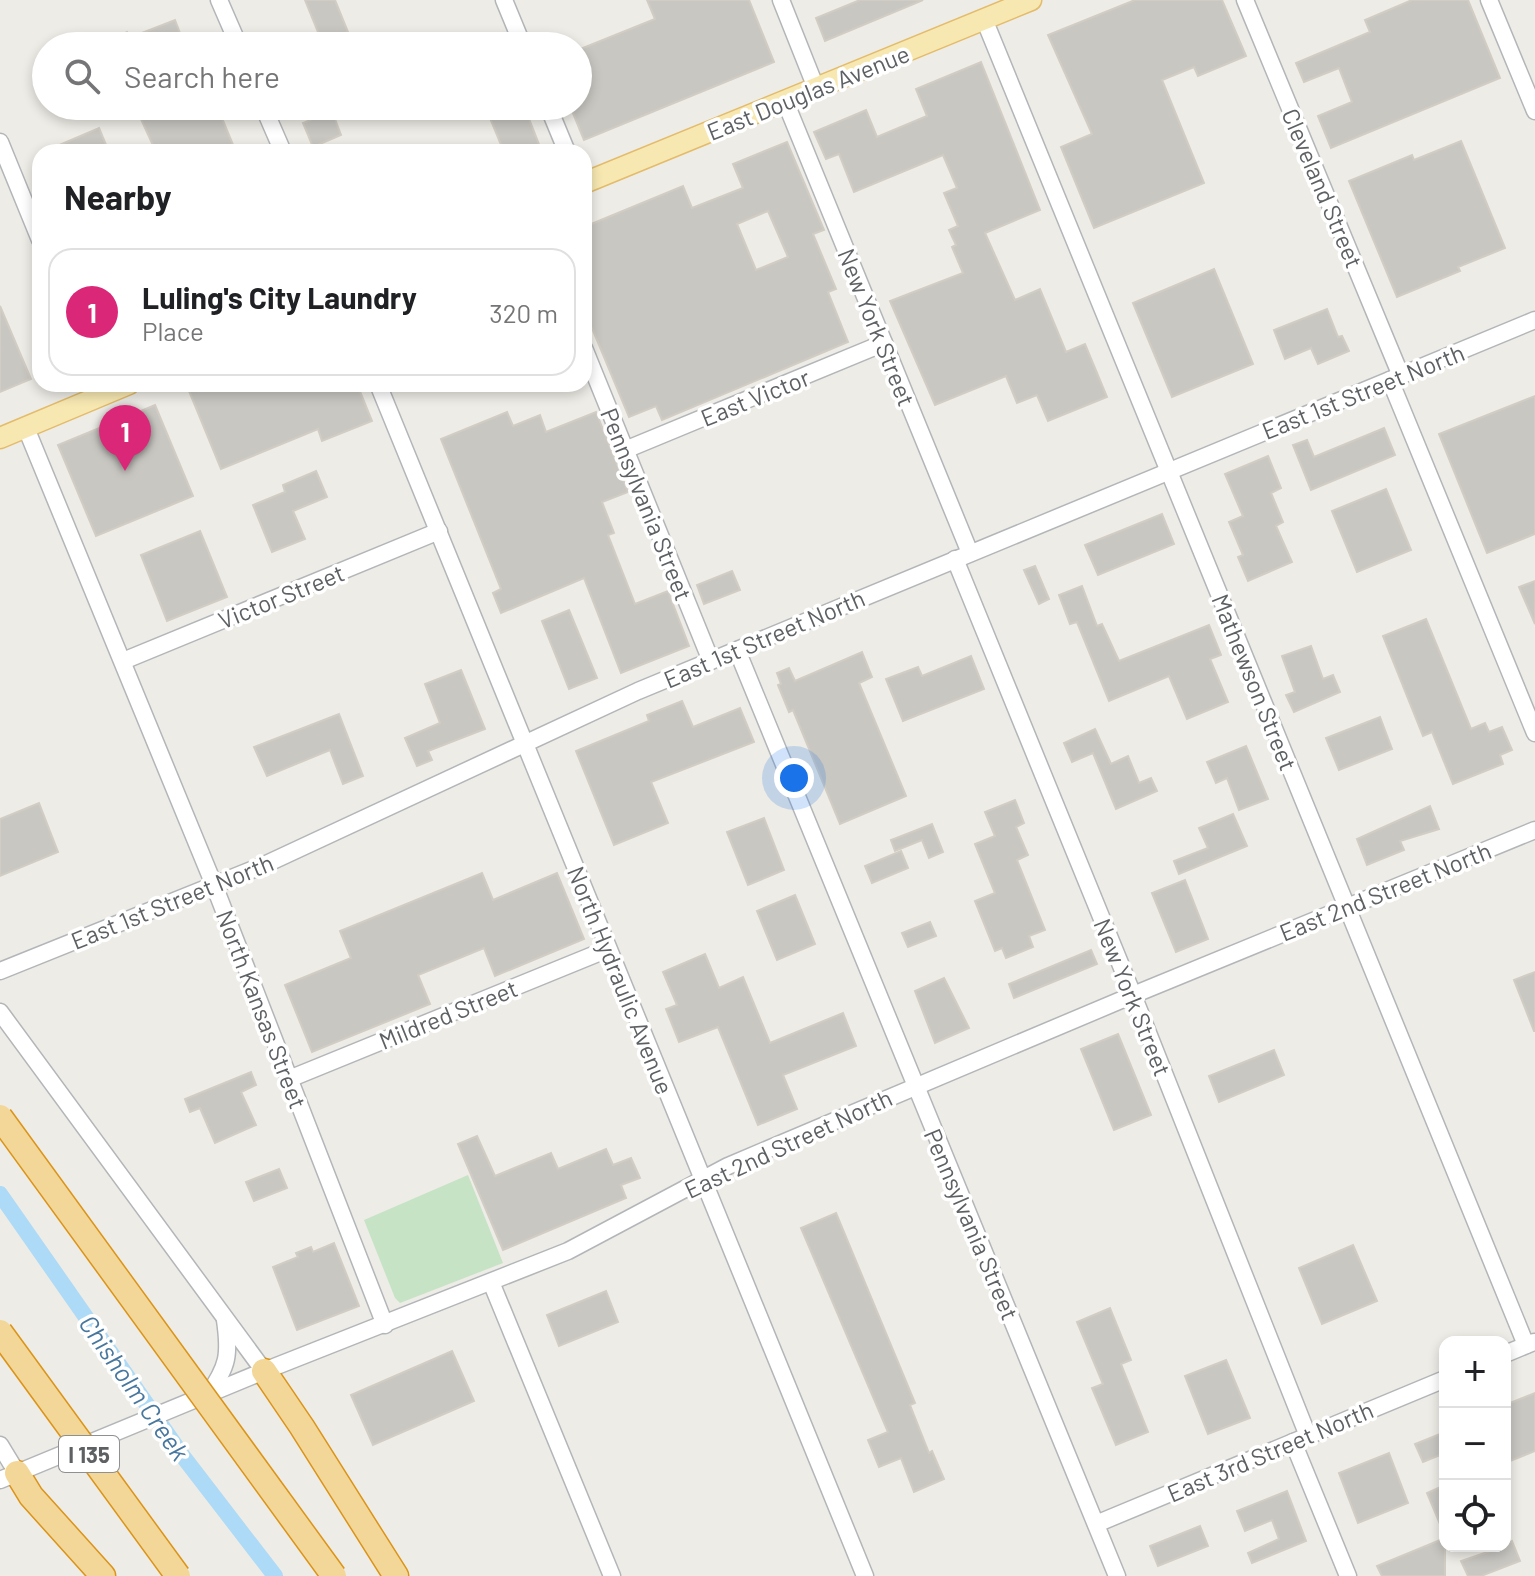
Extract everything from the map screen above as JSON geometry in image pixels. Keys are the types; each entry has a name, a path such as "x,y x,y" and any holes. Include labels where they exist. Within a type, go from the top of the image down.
{"highway":[{"path":"0,1117 334,1576"},
{"name":"I 135","path":"0,1332 178,1576"},
{"path":"264,1371 395,1575"},
{"path":"9,1477 31,1496 103,1576"}],"main road":[{"name":"East Douglas Avenue","path":"592,180 1031,0"},
{"path":"0,438 97,392"}],"street":[{"path":"219,0 233,32"},
{"path":"504,0 517,32"},
{"path":"781,0 816,88"},
{"name":"Cleveland Street","path":"1245,0 1535,733"},
{"path":"1489,0 1535,111"},
{"name":"Mathewson Street","path":"984,19 1347,907 1530,1343"},
{"name":"New York Street","path":"785,101 884,343 962,556 1133,995 1300,1439 1348,1576"},
{"path":"269,120 280,144"},
{"path":"554,120 564,144"},
{"path":"0,142 32,220"},
{"name":"East 1st Street North","path":"0,971 278,859 524,743 711,661 1535,320"},
{"name":"East Victor","path":"625,450 884,343"},
{"name":"Pennsylvania Street","path":"592,368 711,661"},
{"name":"North Hydraulic Avenue","path":"381,392 865,1576"},
{"name":"North Kansas Street","path":"26,428 214,885 385,1325"},
{"name":"Victor Street","path":"123,661 439,531"},
{"name":"Pennsylvania Street","path":"737,650 1117,1576"},
{"name":"East 2nd Street North","path":"9,1477 264,1371 568,1251 728,1166 1535,830"},
{"name":"Mildred Street","path":"289,1079 608,949"},
{"path":"0,1012 264,1371"},
{"path":"491,1282 612,1576"},
{"path":"207,1396 225,1370 229,1345 224,1317"},
{"path":"1511,1351 1530,1343"},
{"name":"East 3rd Street North","path":"1096,1524 1439,1381"},
{"path":"0,1445 9,1477"}],"green space":[{"path":"468,1175 503,1263 400,1303 395,1298 364,1220"}],"building":[{"path":"305,0 335,0 348,32 318,32"},
{"path":"647,0 749,0 774,62 584,140 576,120 592,120 592,44 655,19"},
{"path":"860,0 923,0 825,41 816,18"},
{"path":"1135,0 1222,0 1246,56 1198,76 1194,67 1162,80 1204,183 1094,228 1061,147 1092,134 1048,35"},
{"path":"1412,0 1468,0 1500,78 1331,148 1318,116 1352,102 1339,68 1304,82 1296,63 1370,32 1365,20"},
{"path":"175,20 180,32 144,32"},
{"path":"981,62 1040,210 985,233 1015,300 1040,289 1066,352 1085,344 1107,397 1048,421 1037,395 1017,403 1006,376 935,405 890,301 963,273 952,247 956,245 949,230 958,226 944,193 957,188 943,155 854,192 839,154 826,159 814,132 866,110 877,137 927,116 916,89"},
{"path":"141,120 223,120 233,144 152,144"},
{"path":"335,120 341,135 320,144 312,144 303,123"},
{"path":"491,120 529,120 539,144 501,144"},
{"path":"99,128 106,144 62,144"},
{"path":"1461,141 1505,248 1397,297 1349,181 1412,155 1414,160"},
{"path":"787,142 824,230 813,234 836,289 828,292 848,342 662,420 656,406 629,417 592,328 592,224 683,186 692,208 743,188 733,164","holes":["768,211 788,257 756,270 737,224"]},
{"path":"1214,269 1253,364 1172,397 1133,303"},
{"path":"0,306 31,379 0,392"},
{"path":"1327,309 1338,337 1342,336 1349,351 1318,364 1311,348 1285,359 1274,330"},
{"path":"189,392 360,392 372,421 322,441 318,429 221,469"},
{"path":"1535,396 1535,534 1487,553 1439,434"},
{"path":"155,405 193,496 96,536 58,445"},
{"path":"507,412 513,426 540,415 546,432 596,412 628,492 602,502 614,533 608,535 635,604 668,591 689,646 621,673 584,578 501,613 493,593 501,589 441,439"},
{"path":"1384,428 1395,455 1311,490 1293,445 1307,440 1314,457"},
{"path":"1268,456 1281,488 1271,493 1283,522 1276,526 1292,562 1248,581 1238,557 1243,555 1229,522 1243,516 1225,474"},
{"path":"316,471 327,497 293,511 305,539 272,552 253,505 285,492 283,485"},
{"path":"1386,489 1411,550 1357,572 1332,511"},
{"path":"1162,514 1174,544 1098,575 1085,545"},
{"path":"200,531 227,597 167,621 141,555"},
{"path":"1035,566 1049,599 1039,604 1024,570"},
{"path":"732,571 740,590 704,604 697,585"},
{"path":"1535,581 1535,624 1519,587"},
{"path":"1082,586 1097,626 1102,624 1119,661 1209,625 1221,655 1210,659 1228,702 1187,719 1169,676 1109,701 1077,622 1070,624 1059,595"},
{"path":"569,610 597,678 569,689 542,621"},
{"path":"1426,619 1471,729 1485,723 1489,732 1502,727 1512,750 1500,755 1503,764 1453,784 1432,732 1423,736 1383,636"},
{"path":"1311,646 1323,679 1333,675 1340,692 1294,712 1286,695 1295,692 1282,656"},
{"path":"862,652 872,677 859,683 906,796 840,824 793,710 789,712 778,685 781,684 777,673 789,668 795,681"},
{"path":"971,656 984,689 903,721 886,679 918,667 922,676"},
{"path":"461,670 485,729 428,751 432,760 417,766 405,738 440,723 425,684"},
{"path":"682,701 693,727 740,708 754,742 651,782 668,823 614,845 576,751 649,721 647,715"},
{"path":"339,714 363,776 343,784 330,750 267,776 254,747"},
{"path":"1380,717 1392,749 1339,770 1326,738"},
{"path":"1095,729 1111,764 1128,756 1139,783 1151,778 1157,791 1116,809 1093,753 1072,762 1064,743"},
{"path":"1246,746 1268,799 1239,810 1227,778 1216,783 1207,762"},
{"path":"1015,800 1024,823 1016,827 1028,855 1017,860 1045,930 1029,936 1033,947 1006,958 1002,948 995,951 975,901 995,893 975,844 995,836 985,812"},
{"path":"39,803 58,852 0,876 0,819"},
{"path":"1430,806 1439,829 1400,841 1404,850 1367,865 1357,839"},
{"path":"1233,814 1247,846 1179,874 1174,861 1208,848 1199,828"},
{"path":"764,818 784,870 748,885 727,832"},
{"path":"932,824 943,852 929,858 922,840 895,851 891,840"},
{"path":"901,851 908,868 872,883 865,866"},
{"path":"482,873 493,900 557,873 584,939 495,976 484,948 418,975 430,1004 312,1052 285,985 351,958 340,931"},
{"path":"1185,880 1208,939 1176,952 1152,893"},
{"path":"795,895 815,944 777,960 757,911"},
{"path":"930,922 936,936 908,947 902,933"},
{"path":"1091,950 1097,964 1014,998 1009,984"},
{"path":"705,954 719,988 743,977 770,1043 843,1013 856,1046 783,1075 797,1109 758,1125 718,1027 679,1042 666,1009 677,1005 663,972"},
{"path":"1535,972 1535,1031 1534,1031 1514,980"},
{"path":"944,978 969,1028 935,1043 915,991"},
{"path":"1118,1034 1151,1115 1114,1130 1081,1049"},
{"path":"1274,1050 1284,1075 1219,1102 1209,1076"},
{"path":"251,1072 256,1085 241,1092 256,1125 215,1143 200,1108 190,1112 185,1099"},
{"path":"477,1136 495,1176 551,1153 558,1169 606,1149 613,1165 631,1158 640,1178 621,1185 626,1198 503,1250 458,1144"},
{"path":"279,1169 287,1188 254,1201 246,1182"},
{"path":"836,1213 915,1403 910,1405 929,1453 932,1451 944,1479 914,1492 901,1458 879,1467 868,1440 888,1432 801,1228"},
{"path":"334,1243 359,1306 297,1330 273,1267 298,1257 296,1253 311,1247 313,1252"},
{"path":"1353,1245 1377,1301 1322,1324 1299,1268"},
{"path":"606,1291 618,1322 559,1346 547,1315"},
{"path":"1110,1308 1131,1360 1121,1364 1148,1432 1116,1445 1092,1388 1103,1384 1077,1322"},
{"path":"452,1351 474,1401 373,1445 351,1395"},
{"path":"1226,1360 1250,1418 1208,1434 1185,1376"},
{"path":"1535,1393 1535,1451 1511,1461 1511,1408 1511,1403"},
{"path":"1439,1434 1439,1455 1423,1462 1415,1444"},
{"path":"1389,1453 1408,1503 1358,1523 1339,1473"},
{"path":"1439,1488 1439,1522 1427,1493"},
{"path":"1287,1491 1306,1541 1252,1563 1248,1553 1279,1539 1272,1520 1245,1531 1237,1511"},
{"path":"1200,1526 1208,1546 1158,1566 1150,1546"},
{"path":"1439,1540 1439,1552 1445,1552 1445,1576 1382,1576 1377,1566"},
{"path":"1511,1542 1520,1561 1481,1576 1468,1576 1461,1561 1487,1552 1511,1552"}],"waterway":[{"name":"Chisholm Creek","path":"0,1194 185,1459 275,1576"}],"place":[{"name":"Luling's City Laundry","path":"125,471"}]}
